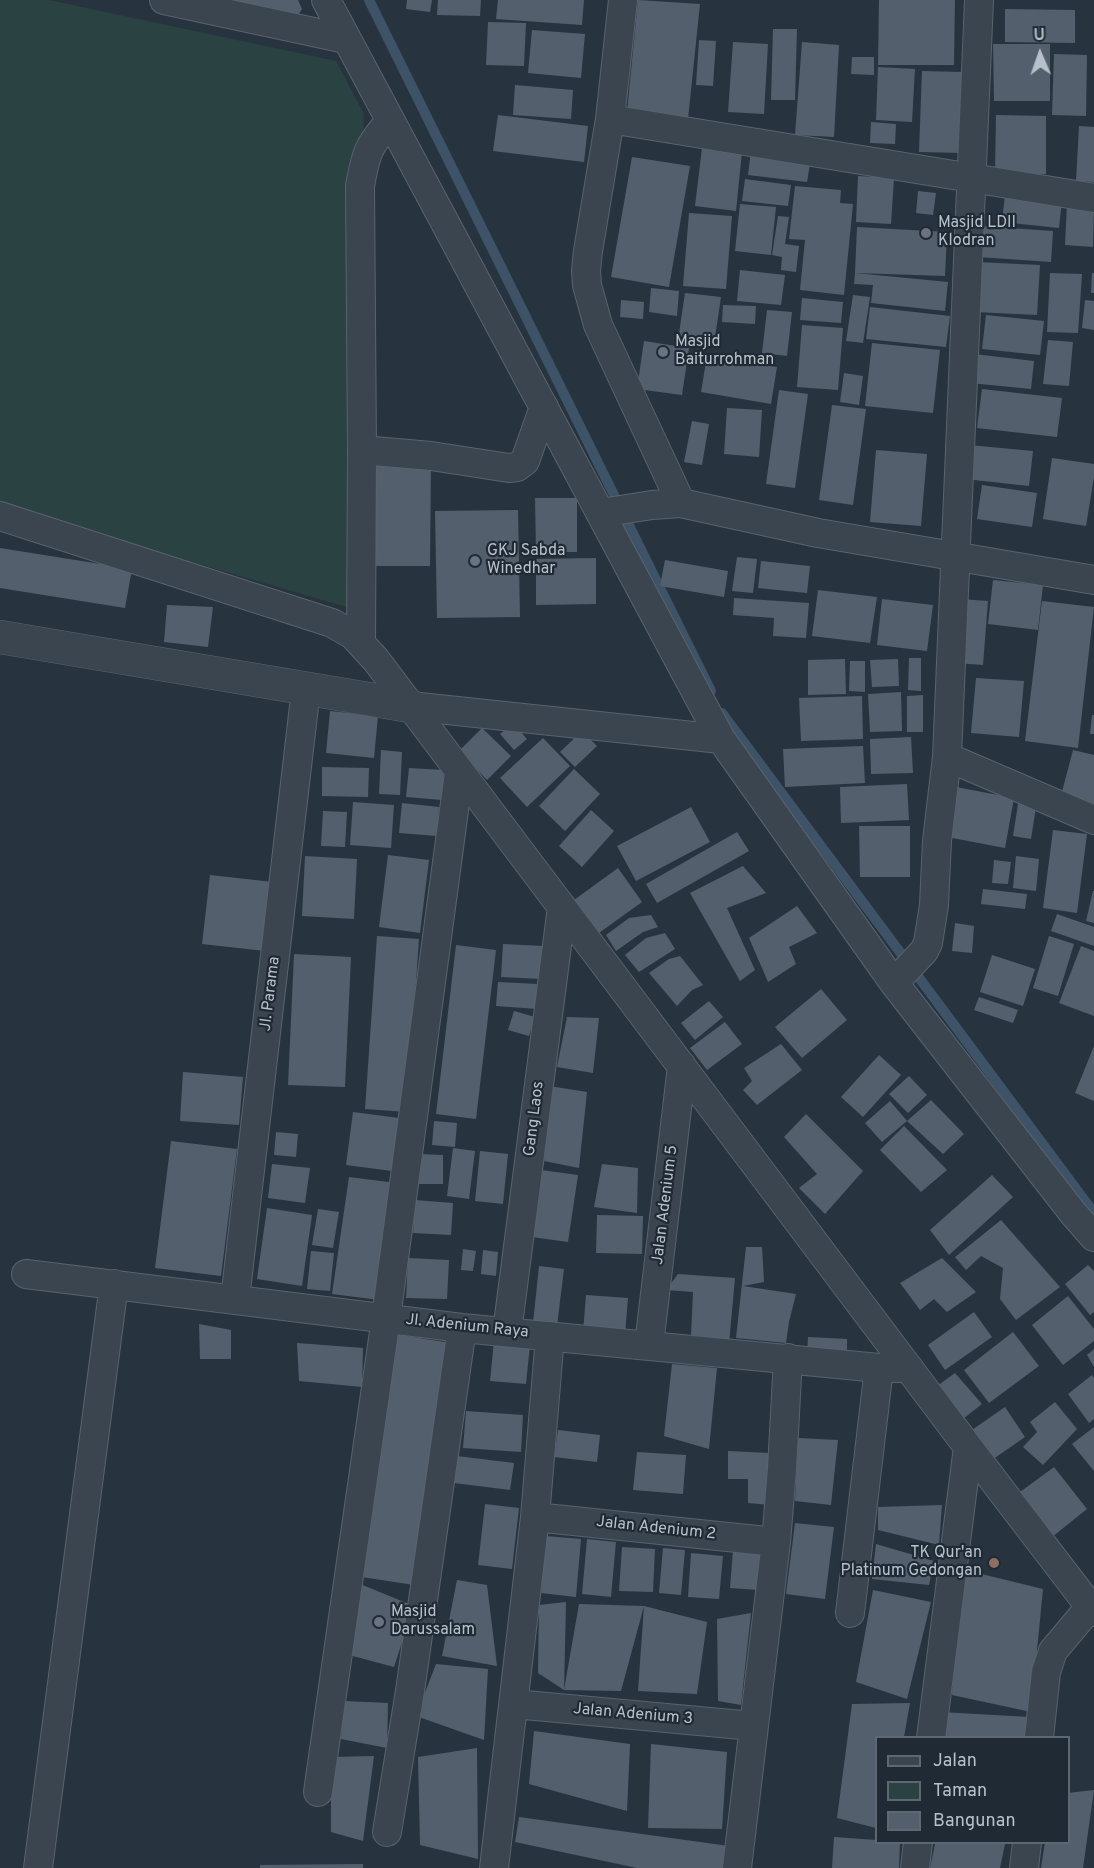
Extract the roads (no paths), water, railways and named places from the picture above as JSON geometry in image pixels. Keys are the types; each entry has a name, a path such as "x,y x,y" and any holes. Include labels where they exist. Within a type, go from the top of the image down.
{"street":[{"path":"164,0 346,39"},
{"path":"326,0 544,407 608,513 721,739 908,968 1073,1213 1094,1237"},
{"path":"623,0 609,119 588,251 586,271 589,298 598,325 681,503"},
{"path":"908,968 928,943 933,915 937,840 947,757 979,0"},
{"path":"609,119 1094,198"},
{"path":"361,643 360,186 365,160 372,141 390,121"},
{"path":"362,450 431,456 509,468 517,467 525,461 544,407"},
{"path":"608,513 652,505 681,503 818,532 1094,580"},
{"path":"0,516 332,623 345,629 361,643 1092,1609 1053,1651 1046,1672 1039,1736"},
{"path":"0,637 410,706 721,739"},
{"name":"Jl. Parama","path":"235,1299 306,689"},
{"path":"947,757 1094,820"},
{"path":"318,1792 386,1318 459,773"},
{"name":"Gang Laos","path":"507,1332 562,907"},
{"name":"Jalan Adenium 5","path":"649,1345 682,1066"},
{"name":"Jl. Adenium Raya","path":"26,1274 462,1328 879,1368 909,1368"},
{"path":"38,1868 114,1284"},
{"path":"387,1832 410,1691 462,1328"},
{"path":"494,1868 535,1517 550,1336"},
{"path":"737,1868 776,1542 788,1358"},
{"path":"850,1613 879,1368"},
{"path":"931,1736 968,1448"},
{"name":"Jalan Adenium 2","path":"535,1517 776,1542"},
{"name":"Jalan Adenium 3","path":"514,1704 753,1726"},
{"path":"915,1868 918,1844"},
{"path":"1024,1868 1027,1844"}],"waterway":[{"path":"369,0 711,691"},
{"path":"722,713 1094,1213"}],"place":[{"name":"Masjid LDII Klodran","path":"926,233"},
{"name":"Masjid Baiturrohman","path":"663,352"},
{"name":"GKJ Sabda Winedhar","path":"475,561"},
{"name":"TK Qur'an Platinum Gedongan","path":"994,1563"},
{"name":"Masjid Darussalam","path":"379,1622"}]}
